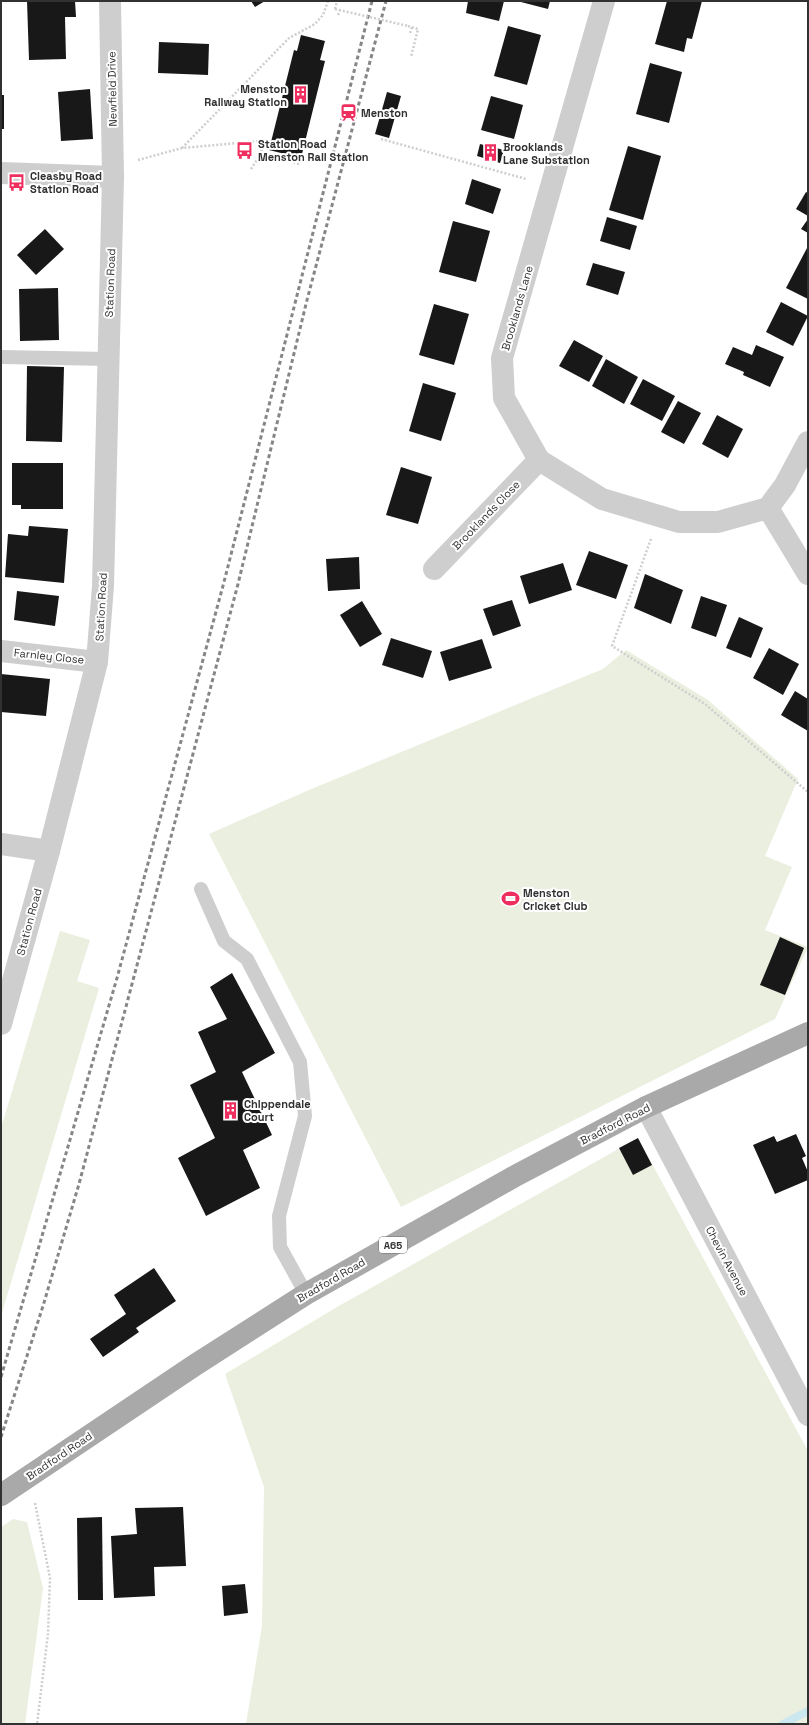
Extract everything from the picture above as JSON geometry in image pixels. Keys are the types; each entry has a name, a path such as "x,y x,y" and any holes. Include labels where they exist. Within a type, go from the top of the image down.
{"main road":[{"name":"Bradford Road","path":"1,1495 195,1364 306,1294 517,1175 646,1108 808,1033"}],"street":[{"name":"Newfield Drive","path":"110,1 113,177"},
{"name":"Brooklands Lane","path":"604,1 502,358 504,398 539,460 602,498 679,522 718,522 768,508"},
{"path":"1,173 113,177"},
{"name":"Station Road","path":"1,1024 49,850 97,662 103,586 113,177"},
{"path":"808,442 785,485 768,508 808,574"},
{"name":"Brooklands Close","path":"434,568 539,460"},
{"name":"Farnley Close","path":"1,651 97,662"},
{"path":"1,844 49,850"},
{"name":"Chevin Avenue","path":"646,1108 808,1415"}],"lane":[{"path":"1,357 108,358"},
{"path":"201,888 224,941 247,959 300,1062 306,1116 279,1216 280,1248 306,1294"}],"path":[{"path":"182,148 289,38 315,24 323,15 328,1"},
{"path":"337,1 335,9 418,29 411,57"},
{"path":"338,15 340,10"},
{"path":"410,33 412,27"},
{"path":"381,139 552,186"},
{"path":"113,177 131,161 182,148 260,141 262,152 250,169"},
{"path":"262,152 299,164"},
{"path":"659,516 612,646 705,704 808,792"},
{"path":"30,1475 50,1578 48,1634 37,1724"}],"green space":[{"name":"Menston Cricket Club","path":"626,650 708,700 798,779 765,856 792,867 765,930 808,947 775,1019 401,1207 209,834 309,790 603,669"},
{"path":"60,931 90,940 77,981 99,988 1,1316 1,1128"},
{"path":"638,1138 808,1451 808,1724 246,1724 262,1626 264,1487 225,1374 337,1307"},
{"path":"13,1519 27,1522 43,1588 25,1724 1,1724 1,1527"}],"building":[{"path":"27,1 75,1 76,17 65,17 66,59 29,60"},
{"path":"251,1 265,1 255,7"},
{"path":"468,1 504,1 499,21 466,13"},
{"path":"517,1 550,1 548,9"},
{"path":"667,1 702,1 692,39 687,38 684,52 655,44"},
{"path":"508,26 541,35 527,85 494,76"},
{"name":"Menston Railway Station","path":"301,35 325,41 320,60 325,61 301,158 269,150 294,50 297,51"},
{"path":"159,42 209,44 208,75 158,73"},
{"path":"650,63 682,72 669,123 636,114"},
{"path":"90,89 93,139 61,141 58,92"},
{"path":"387,92 401,96 389,138 375,134"},
{"path":"1,95 4,95 4,129 1,129"},
{"path":"491,96 523,105 514,139 481,130"},
{"name":"Brooklands Lane Substation","path":"480,144 504,150 500,163 477,156"},
{"path":"628,146 661,156 643,220 609,210"},
{"path":"472,179 501,189 493,214 465,204"},
{"path":"806,192 808,193 808,216 796,209"},
{"path":"607,217 637,226 630,250 600,241"},
{"path":"808,219 808,233 801,229"},
{"path":"453,221 490,231 476,282 439,272"},
{"path":"45,229 64,249 36,275 17,255"},
{"path":"808,248 808,299 786,288"},
{"path":"593,263 625,272 618,295 586,285"},
{"path":"58,288 59,340 20,341 19,289"},
{"path":"781,302 808,316 793,346 766,332"},
{"path":"434,304 469,314 454,365 419,355"},
{"path":"574,340 603,356 589,382 559,366"},
{"path":"756,345 784,357 770,387 743,375 744,372 725,364 733,347 752,355"},
{"path":"606,359 638,377 624,404 592,386"},
{"path":"27,366 64,367 62,442 26,441"},
{"path":"643,379 675,396 662,421 630,404"},
{"path":"423,383 456,393 441,441 409,431"},
{"path":"678,401 701,413 684,444 661,432"},
{"path":"717,415 743,429 728,458 702,444"},
{"path":"12,463 63,463 63,509 21,509 21,505 12,505"},
{"path":"401,467 432,477 418,524 386,515"},
{"path":"29,526 68,529 64,583 5,577 8,534 28,536"},
{"path":"589,551 628,565 616,599 576,585"},
{"path":"359,557 360,589 328,591 326,559"},
{"path":"563,563 572,590 529,604 520,576"},
{"path":"645,574 683,590 671,624 634,608"},
{"path":"17,591 59,596 55,626 14,620"},
{"path":"701,596 727,605 716,637 691,628"},
{"path":"512,600 521,626 493,636 483,609"},
{"path":"362,601 382,634 360,647 340,615"},
{"path":"739,617 763,628 751,658 726,648"},
{"path":"391,638 432,651 423,678 382,665"},
{"path":"482,639 492,668 449,681 440,652"},
{"path":"769,648 799,664 783,695 753,678"},
{"path":"1,674 50,679 46,716 1,712"},
{"path":"795,691 808,699 808,731 781,715"},
{"path":"780,937 804,948 785,995 760,985"},
{"name":"Chippendale Court","path":"232,973 275,1053 242,1072 272,1135 243,1150 260,1188 206,1216 178,1158 215,1138 190,1085 216,1072 198,1032 227,1019 210,987"},
{"path":"796,1134 806,1156 802,1158 808,1172 808,1180 775,1194 753,1145 774,1136 777,1142"},
{"path":"638,1138 652,1165 633,1175 619,1148"},
{"path":"154,1268 176,1301 136,1328 139,1332 103,1357 90,1339 126,1314 114,1295"},
{"path":"183,1507 186,1566 154,1567 155,1596 114,1598 111,1536 137,1534 135,1508"},
{"path":"102,1517 103,1600 78,1600 77,1518"},
{"path":"245,1584 248,1613 224,1616 222,1586"}],"waterway":[{"path":"783,1724 808,1711"}],"railway":[{"path":"1,1377 117,978 224,582 372,1"},
{"path":"1,1437 43,1306 79,1184 238,584 307,300 386,1"}],"place":[{"name":"Menston Railway Station","path":"300,95"},
{"name":"Menston","path":"348,113"},
{"name":"Station Road Menston Rail Station","path":"245,150"},
{"name":"Brooklands Lane Substation","path":"490,153"},
{"name":"Cleasby Road Station Road","path":"17,182"},
{"name":"Menston Cricket Club","path":"510,899"},
{"name":"Chippendale Court","path":"231,1110"}]}
